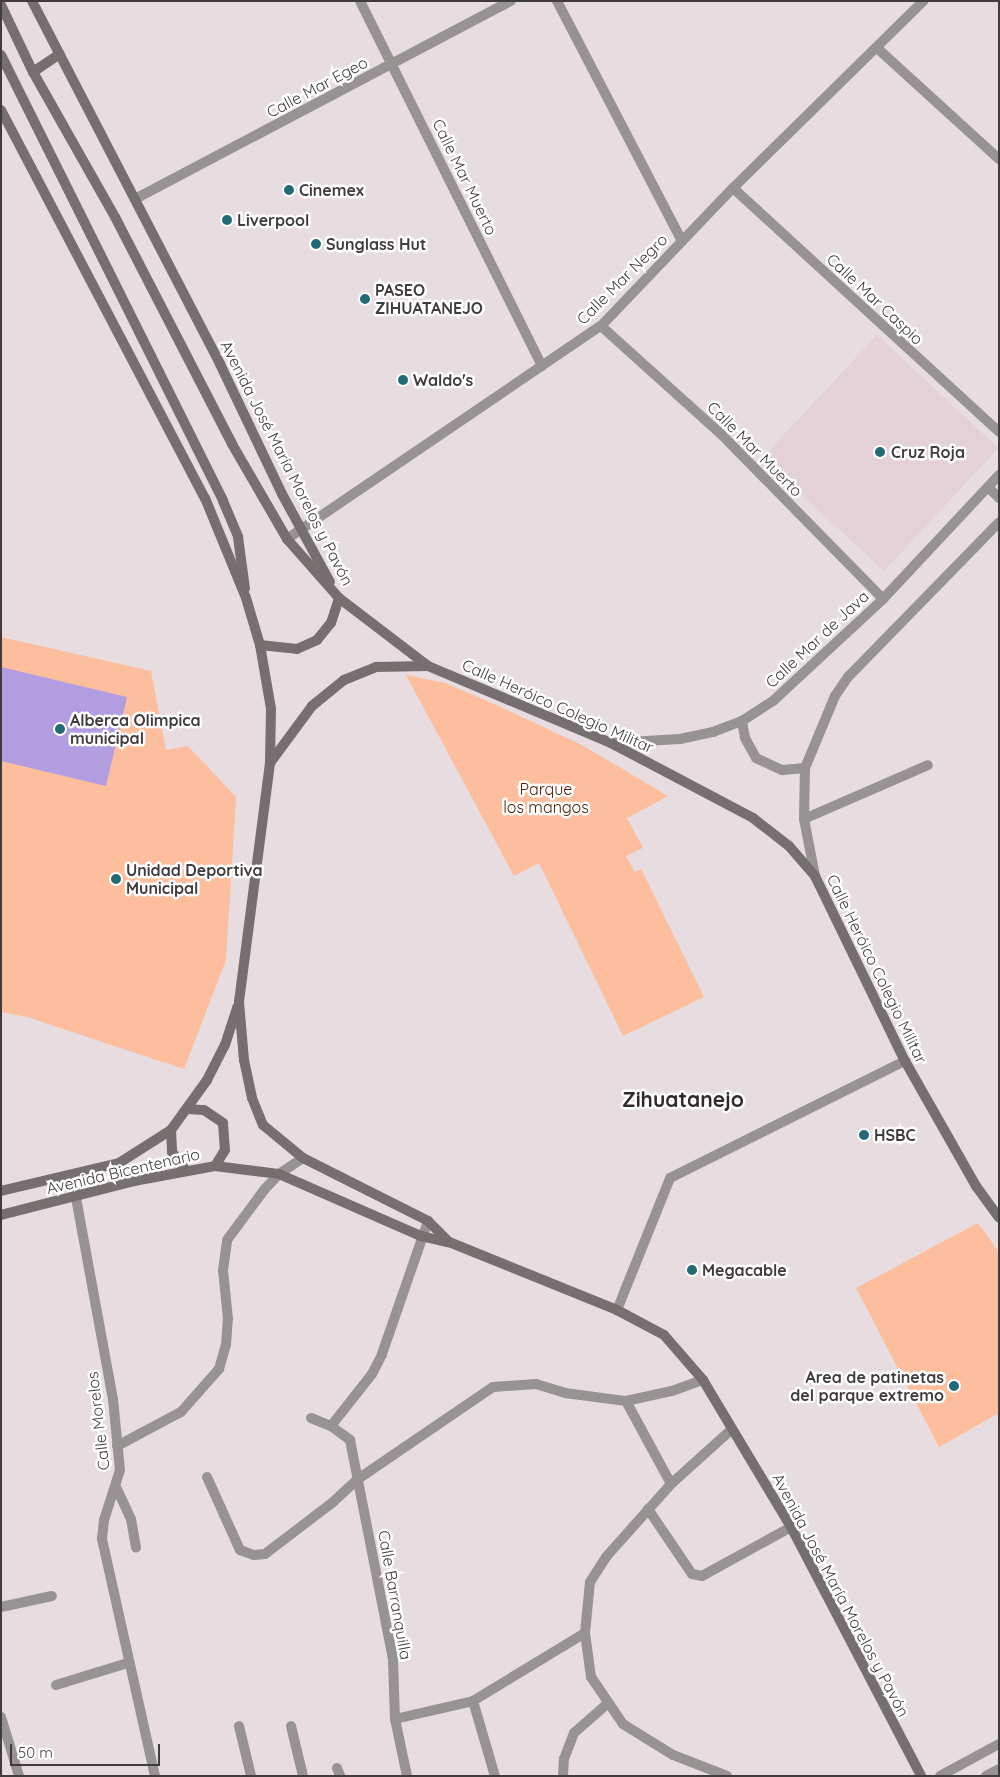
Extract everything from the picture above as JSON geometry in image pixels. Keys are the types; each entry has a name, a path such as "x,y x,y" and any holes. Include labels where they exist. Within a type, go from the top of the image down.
{"main road":[{"name":"Avenida José María Morelos y Pavón","path":"32,1 136,199 301,527 339,598"},
{"name":"Avenida José María Morelos y Pavón","path":"1,5 33,72 114,217 232,444 287,539 339,598"},
{"path":"33,72 60,54"},
{"name":"Avenida José María Morelos y Pavón","path":"1,55 223,501 238,537 246,598"},
{"name":"Avenida José María Morelos y Pavón","path":"1,110 205,498 246,598 260,645 271,709 270,763 239,1002 244,1060 256,1107 263,1125 304,1158 428,1221 449,1242 617,1310 664,1335 703,1380 731,1430 791,1527 921,1776"},
{"path":"260,645 297,649 318,640 331,623 339,598"},
{"name":"Calle Heróico Colegio Militar","path":"339,598 428,666 611,743 753,818 789,846 815,876 905,1061 976,1186 999,1218"},
{"path":"270,763 312,706 344,680 376,667 428,666"},
{"name":"Avenida Bicentenario","path":"1,1191 72,1176 119,1162 171,1130 188,1109 225,1046 239,1002"},
{"path":"188,1109 204,1110 224,1123 225,1150 215,1166"},
{"path":"171,1130 172,1152 185,1169"},
{"name":"Avenida Bicentenario","path":"1,1215 76,1198 185,1169 215,1166 279,1174 308,1184 421,1236 449,1242"}],"street":[{"name":"Calle Mar Muerto","path":"360,1 542,366"},
{"name":"Calle Mar Egeo","path":"136,199 511,1"},
{"path":"557,1 682,241"},
{"name":"Calle Mar Negro","path":"287,539 301,527 601,326 732,188 923,1"},
{"path":"877,48 999,159"},
{"name":"Calle Mar Caspio","path":"732,188 999,432"},
{"name":"Calle Mar Muerto","path":"601,326 721,434 883,599"},
{"name":"Calle Mar de Java","path":"611,743 680,739 742,721 773,701 805,674 883,599 999,476"},
{"path":"988,487 999,498"},
{"path":"815,876 804,819 805,768 835,696 848,676 999,522"},
{"path":"742,721 748,744 756,758 782,770 805,768"},
{"path":"804,819 928,765"},
{"path":"617,1310 670,1178 905,1061"},
{"path":"118,1446 180,1412 219,1369 226,1345 228,1319 223,1270 227,1240 279,1174 304,1158"},
{"name":"Calle Morelos","path":"72,1176 113,1398 120,1470 116,1488 104,1520 102,1539 128,1663 155,1776"},
{"path":"331,1426 372,1374 382,1354 421,1236 428,1221"},
{"path":"207,1477 240,1550 254,1556 265,1554 332,1502 358,1478 493,1387 536,1384 565,1393 626,1401 672,1391 703,1380"},
{"path":"626,1401 671,1484"},
{"name":"Calle Barranquilla","path":"311,1418 331,1426 350,1440 393,1660 395,1719 407,1776"},
{"path":"727,1776 665,1750 623,1724 591,1676 585,1632 590,1582 606,1558 671,1484 731,1430"},
{"path":"116,1488 131,1519 136,1548"},
{"path":"648,1509 692,1574 702,1576 791,1527"},
{"path":"1,1607 52,1596"},
{"path":"395,1719 473,1701 585,1632"},
{"path":"56,1685 128,1663"},
{"path":"473,1701 495,1776"},
{"path":"564,1776 568,1748 574,1733 608,1703"},
{"path":"1,1717 19,1776"},
{"path":"240,1726 251,1776"},
{"path":"291,1726 303,1776"},
{"path":"940,1776 999,1744"},
{"path":"986,1776 999,1769"}],"shaded area":[{"name":"Cruz Roja","path":"877,335 998,448 884,571 762,458"},
{"name":"Alberca Olimpica municipal","path":"1,667 127,697 106,786 1,761"}],"green space":[{"name":"Unidad Deportiva Municipal","path":"1,637 151,671 166,750 188,746 236,797 226,960 184,1069 27,1017 1,1012"},
{"name":"Parque los mangos","path":"406,675 445,683 494,704 582,745 668,796 627,818 643,848 626,856 635,872 641,869 704,997 623,1036 539,863 514,876"},
{"path":"978,1223 999,1252 999,1413 939,1447 856,1288"}],"place":[{"name":"Cinemex","path":"289,190"},
{"name":"Liverpool","path":"227,220"},
{"name":"Sunglass Hut","path":"316,244"},
{"name":"PASEO ZIHUATANEJO","path":"365,299"},
{"name":"Waldo's","path":"403,380"},
{"name":"Cruz Roja","path":"880,452"},
{"name":"Alberca Olimpica municipal","path":"60,729"},
{"name":"Unidad Deportiva Municipal","path":"116,879"},
{"name":"HSBC","path":"864,1135"},
{"name":"Megacable","path":"692,1270"},
{"name":"Area de patinetas del parque extremo","path":"954,1386"}],"district":[{"name":"Zihuatanejo","path":"683,1099"}]}
